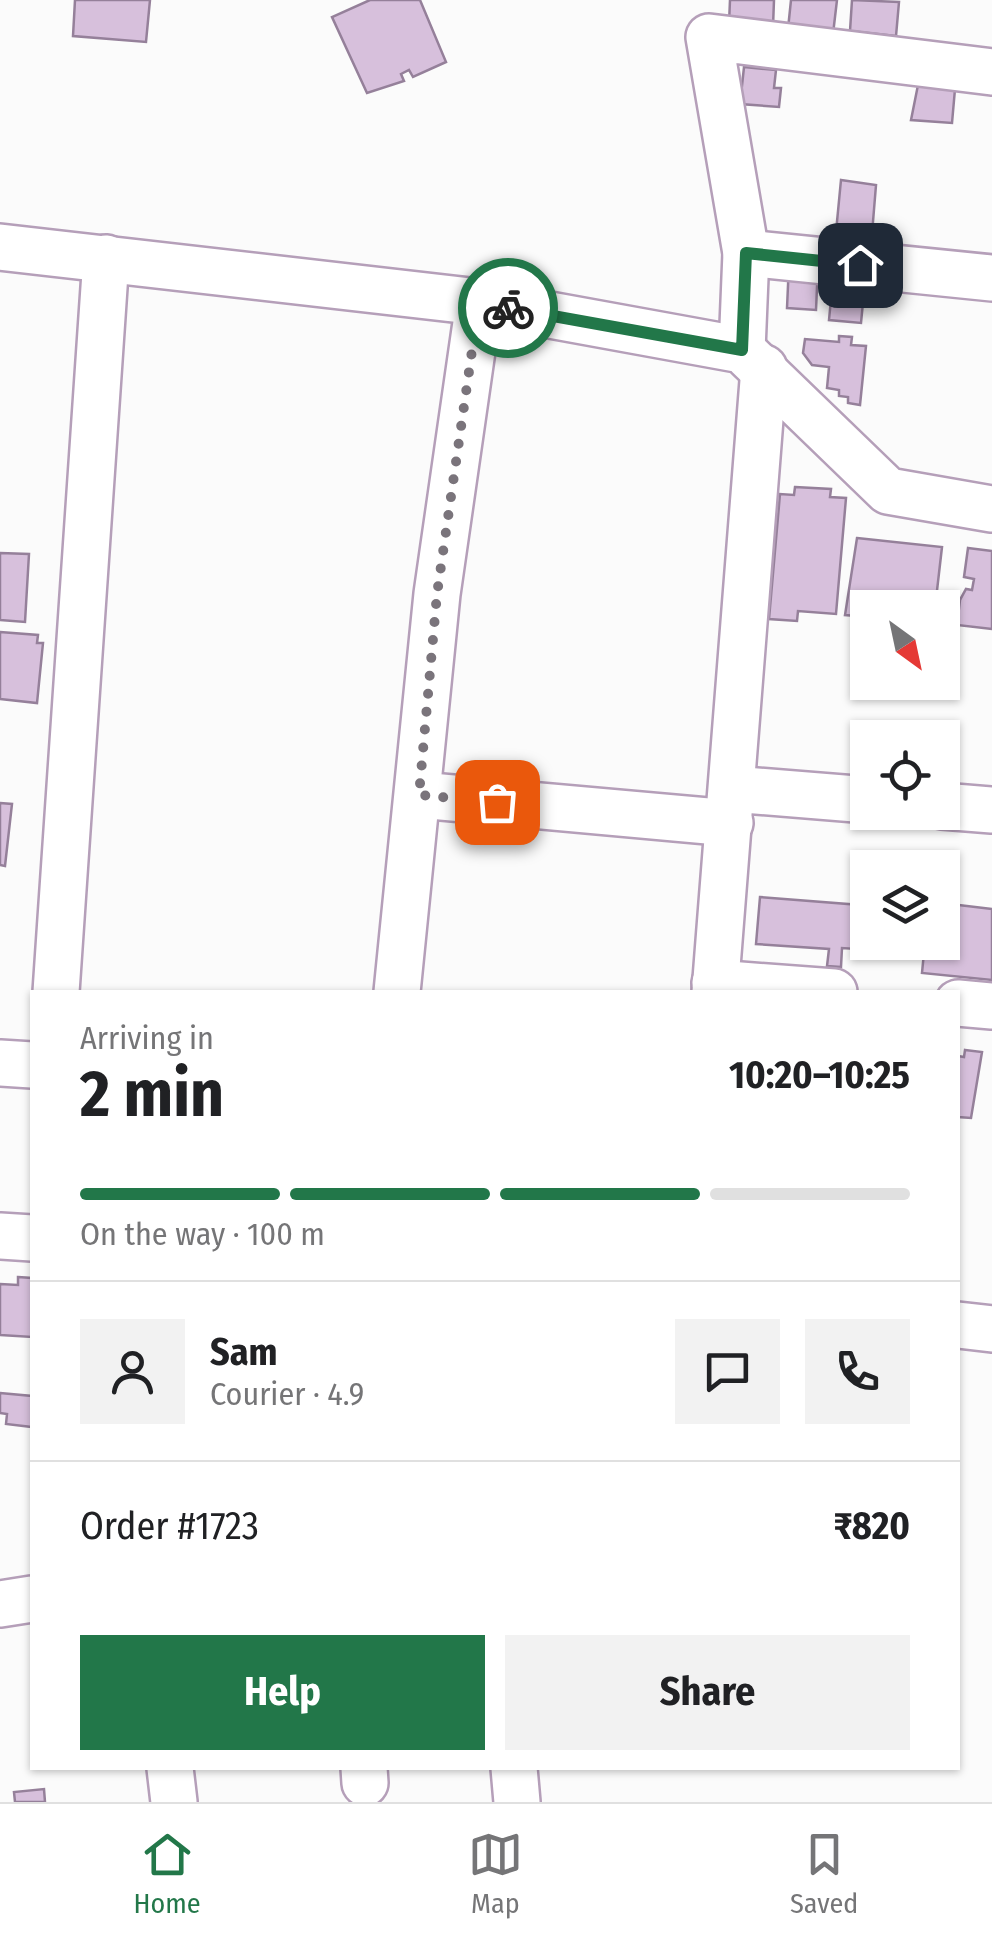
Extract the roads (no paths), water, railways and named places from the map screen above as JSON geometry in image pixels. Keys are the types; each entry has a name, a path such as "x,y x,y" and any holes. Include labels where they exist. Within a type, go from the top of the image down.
{"street":[{"path":"774,990 715,988 731,806 753,359 746,253 708,37 992,72"},
{"path":"0,246 479,302 753,359 888,491 992,509"},
{"path":"746,253 992,278"},
{"path":"56,990 106,258"},
{"path":"396,990 437,594 479,302"},
{"path":"419,795 731,806 850,801"},
{"path":"960,807 992,810"},
{"path":"960,1003 992,1006"},
{"path":"0,1063 30,1065"},
{"path":"0,1236 30,1238"},
{"path":"960,1325 992,1328"},
{"path":"0,1604 30,1599"},
{"path":"170,1770 174,1802"},
{"path":"514,1770 517,1802"}]}
